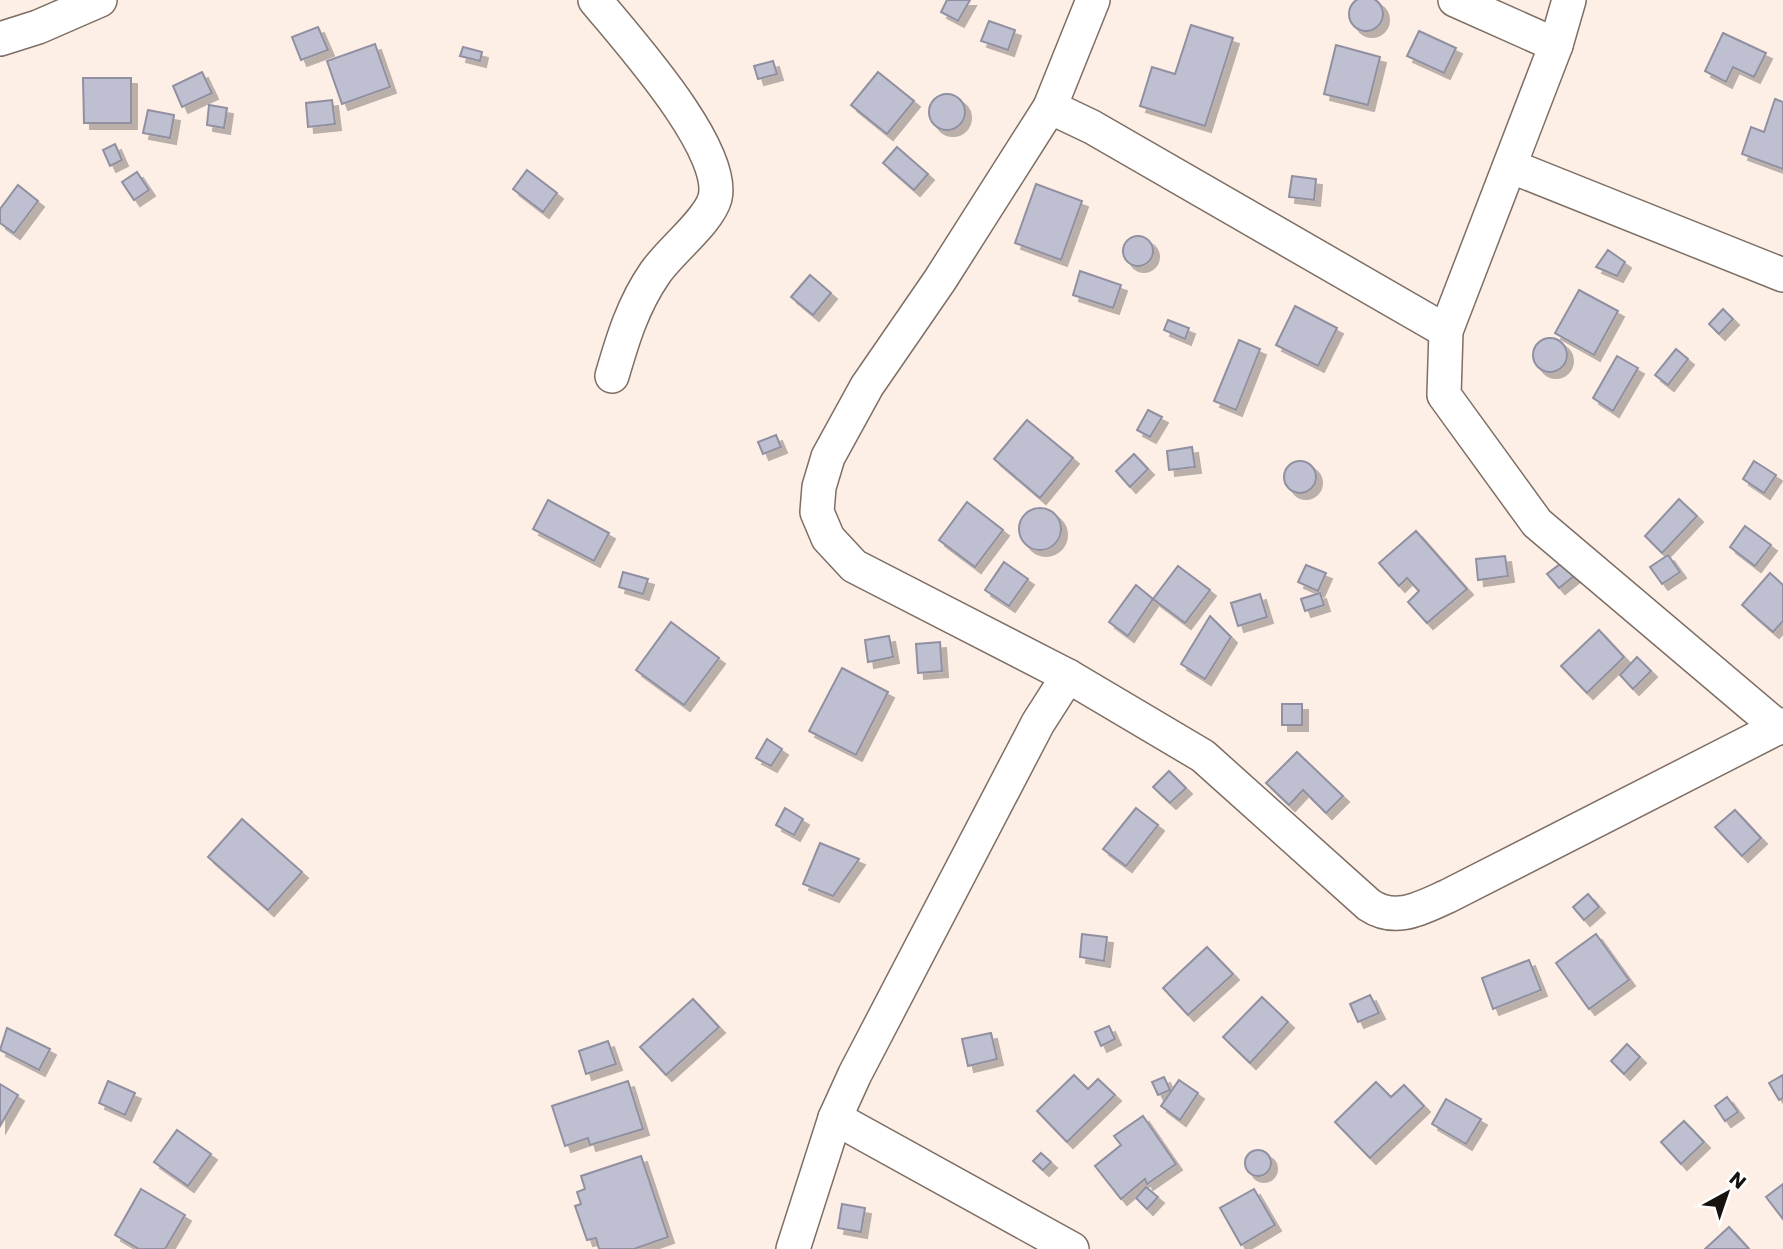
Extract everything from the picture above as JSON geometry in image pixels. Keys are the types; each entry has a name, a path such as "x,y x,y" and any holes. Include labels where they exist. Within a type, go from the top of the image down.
{"street":[{"path":"0,39 38,27 100,0"},
{"path":"595,0 669,92 704,145 715,176 715,198 707,213 656,271 630,315 612,376"},
{"path":"1093,0 1050,107 940,280 867,386 828,457 819,487 817,512 828,538 854,566 1068,676 1203,756 1362,898 1380,912 1390,915 1416,911 1448,896 1781,726 1537,523 1444,395 1446,331 1556,45 1569,0"},
{"path":"1455,0 1556,45"},
{"path":"1050,107 1092,127 1446,331"},
{"path":"1510,166 1783,275"},
{"path":"793,1249 835,1118 1038,723 1068,676"},
{"path":"835,1118 1072,1249"}],"building":[{"path":"1366,-3 1378,2 1383,14 1378,26 1366,31 1354,26 1349,14 1354,2"},
{"path":"947,0 970,0 958,21 941,12"},
{"path":"989,21 1015,30 1008,50 981,41"},
{"path":"1191,25 1233,38 1205,126 1140,106 1152,67 1175,74"},
{"path":"318,27 328,50 301,60 292,37"},
{"path":"1419,31 1456,48 1444,73 1407,56"},
{"path":"1723,33 1766,53 1754,77 1733,67 1726,82 1705,71"},
{"path":"375,44 390,87 342,104 327,61"},
{"path":"1336,45 1380,57 1368,105 1324,94"},
{"path":"463,47 482,52 480,61 460,56"},
{"path":"773,61 777,74 758,79 754,66"},
{"path":"202,72 212,93 182,107 173,86"},
{"path":"878,72 914,101 887,134 851,105"},
{"path":"83,78 131,78 131,123 84,123"},
{"path":"947,94 959,100 965,112 959,124 947,130 935,124 929,112 935,100"},
{"path":"1775,99 1783,102 1783,169 1742,154 1751,127 1764,132"},
{"path":"332,100 335,124 308,127 306,103"},
{"path":"209,105 227,108 224,128 207,125"},
{"path":"148,110 174,115 170,138 143,133"},
{"path":"115,144 122,160 110,166 103,150"},
{"path":"897,147 928,174 914,190 883,163"},
{"path":"527,170 557,193 543,212 513,189"},
{"path":"137,172 149,190 134,200 122,182"},
{"path":"1292,176 1316,179 1314,200 1289,197"},
{"path":"1036,184 1082,201 1061,260 1015,243"},
{"path":"18,185 38,201 14,233 0,223 0,209"},
{"path":"1138,236 1149,240 1153,251 1149,262 1138,266 1127,262 1123,251 1127,240"},
{"path":"1608,250 1625,262 1617,276 1596,267"},
{"path":"1080,271 1121,285 1113,308 1073,295"},
{"path":"810,275 831,293 813,315 791,297"},
{"path":"1579,290 1618,311 1594,355 1555,333"},
{"path":"1295,306 1337,328 1318,366 1276,345"},
{"path":"1723,309 1733,319 1719,334 1709,324"},
{"path":"1168,320 1189,328 1185,339 1164,330"},
{"path":"1550,338 1562,343 1567,355 1562,367 1550,372 1538,367 1533,355 1538,343"},
{"path":"1239,340 1260,349 1236,410 1214,401"},
{"path":"1676,349 1688,359 1668,385 1655,375"},
{"path":"1617,356 1638,368 1613,411 1593,398"},
{"path":"1148,410 1162,417 1150,437 1137,430"},
{"path":"1027,420 1073,458 1040,498 994,459"},
{"path":"776,435 781,447 763,454 758,442"},
{"path":"1192,447 1195,467 1169,470 1167,451"},
{"path":"1134,454 1148,469 1130,487 1116,471"},
{"path":"1300,461 1311,466 1316,477 1311,488 1300,493 1289,488 1284,477 1289,466"},
{"path":"1754,461 1776,475 1764,493 1743,479"},
{"path":"1679,499 1697,516 1662,553 1645,536"},
{"path":"548,500 609,533 594,561 533,529"},
{"path":"967,502 1003,530 975,567 939,540"},
{"path":"1040,508 1055,514 1061,529 1055,544 1040,550 1025,544 1019,529 1025,514"},
{"path":"1745,526 1771,545 1755,566 1730,547"},
{"path":"1416,531 1467,589 1427,623 1408,602 1419,591 1407,578 1399,586 1379,563"},
{"path":"1668,555 1680,572 1662,584 1650,567"},
{"path":"1505,556 1508,576 1478,580 1476,559"},
{"path":"1568,558 1579,572 1559,588 1547,574"},
{"path":"1004,562 1028,579 1009,606 985,590"},
{"path":"1306,565 1326,573 1318,591 1298,582"},
{"path":"1178,566 1210,590 1185,623 1153,599"},
{"path":"623,572 648,579 643,594 619,587"},
{"path":"1770,573 1783,585 1783,621 1773,632 1742,605"},
{"path":"1136,585 1153,599 1128,636 1109,622"},
{"path":"1320,593 1324,605 1305,611 1301,599"},
{"path":"1260,594 1267,617 1238,626 1231,603"},
{"path":"1210,616 1231,637 1205,679 1181,664"},
{"path":"671,622 719,658 684,705 636,670"},
{"path":"1599,630 1624,657 1587,693 1561,666"},
{"path":"889,636 893,657 868,662 865,640"},
{"path":"940,642 942,671 918,673 916,644"},
{"path":"1637,657 1651,671 1633,689 1620,675"},
{"path":"842,668 888,692 856,755 809,731"},
{"path":"1282,704 1302,704 1302,725 1282,725"},
{"path":"767,739 782,749 771,766 756,758"},
{"path":"1297,752 1343,796 1326,813 1303,790 1289,805 1266,783"},
{"path":"1169,771 1186,788 1170,803 1153,787"},
{"path":"785,808 803,819 794,835 776,825"},
{"path":"1136,808 1158,825 1126,866 1103,849"},
{"path":"1735,810 1761,838 1742,856 1715,827"},
{"path":"242,819 302,872 268,910 208,857"},
{"path":"820,843 859,859 833,896 803,884"},
{"path":"1588,894 1599,907 1584,920 1573,907"},
{"path":"1082,934 1107,937 1104,961 1080,957"},
{"path":"1596,934 1629,980 1589,1009 1556,963"},
{"path":"1207,947 1233,974 1188,1015 1163,988"},
{"path":"1529,960 1541,990 1493,1009 1482,978"},
{"path":"1370,995 1379,1013 1358,1022 1350,1004"},
{"path":"1262,997 1288,1022 1250,1063 1223,1037"},
{"path":"693,999 719,1027 666,1075 640,1047"},
{"path":"1109,1026 1115,1039 1101,1046 1095,1032"},
{"path":"7,1028 50,1049 39,1070 0,1050"},
{"path":"991,1033 997,1059 968,1066 962,1039"},
{"path":"608,1041 616,1064 586,1074 579,1051"},
{"path":"1627,1044 1640,1057 1624,1074 1611,1061"},
{"path":"1074,1075 1088,1089 1098,1079 1115,1095 1067,1142 1037,1111"},
{"path":"1783,1075 1783,1098 1779,1100 1769,1083"},
{"path":"1164,1077 1170,1090 1158,1095 1152,1082"},
{"path":"1179,1080 1198,1093 1180,1120 1161,1106"},
{"path":"108,1081 135,1093 125,1115 99,1103"},
{"path":"628,1081 643,1129 590,1145 588,1138 565,1146 552,1106"},
{"path":"1376,1082 1391,1097 1404,1085 1424,1106 1370,1158 1335,1122"},
{"path":"0,1084 18,1095 0,1126"},
{"path":"1727,1097 1738,1112 1725,1121 1715,1106"},
{"path":"1446,1099 1481,1119 1466,1144 1432,1124"},
{"path":"1143,1116 1176,1164 1147,1184 1145,1179 1121,1199 1095,1166 1121,1145 1114,1136"},
{"path":"1684,1121 1704,1142 1681,1164 1661,1142"},
{"path":"177,1130 211,1154 188,1186 154,1162"},
{"path":"1258,1150 1267,1154 1271,1163 1267,1172 1258,1176 1249,1172 1245,1163 1249,1154"},
{"path":"1041,1153 1051,1162 1043,1170 1033,1161"},
{"path":"641,1156 668,1237 634,1249 599,1249 596,1238 587,1240 575,1206 581,1204 577,1192 585,1189 581,1176"},
{"path":"1783,1184 1783,1219 1766,1197"},
{"path":"1146,1187 1158,1197 1147,1209 1136,1198"},
{"path":"141,1189 185,1215 165,1249 139,1249 115,1235"},
{"path":"1254,1189 1275,1225 1241,1245 1220,1208"},
{"path":"842,1204 865,1208 861,1232 838,1228"},
{"path":"1729,1227 1749,1249 1705,1249"}]}
